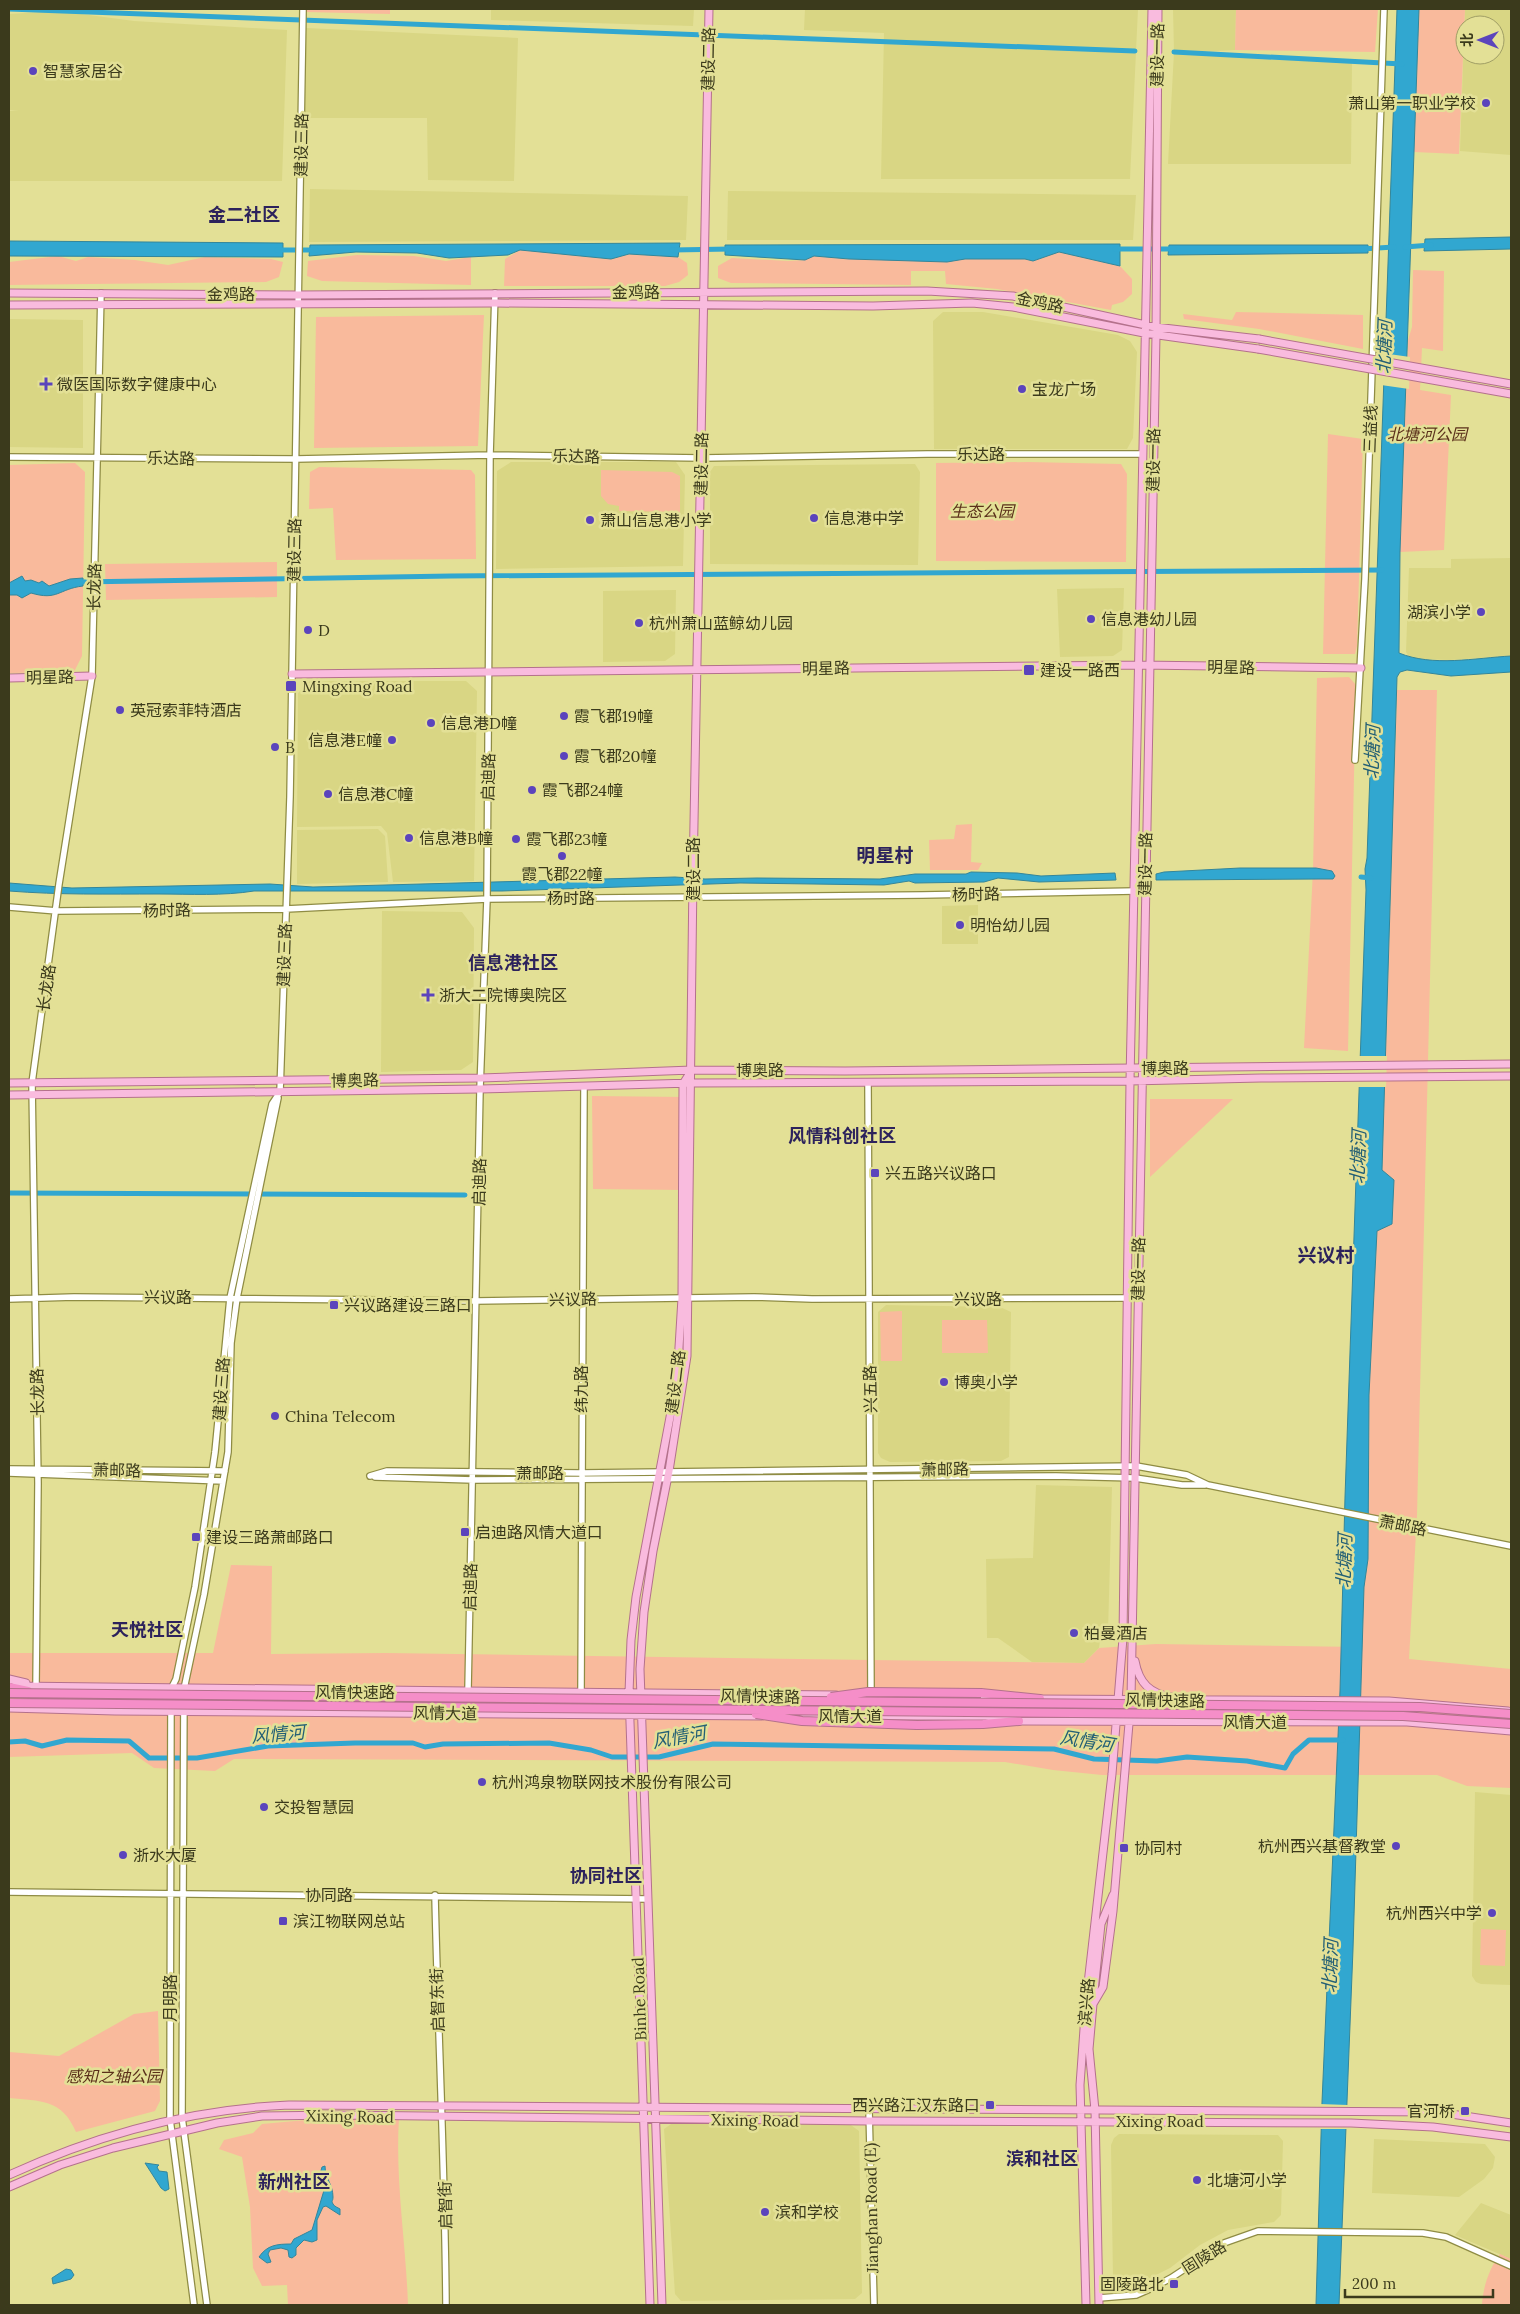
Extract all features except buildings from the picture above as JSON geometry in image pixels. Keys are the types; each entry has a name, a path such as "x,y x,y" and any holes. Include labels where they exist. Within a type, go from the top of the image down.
{"highway":[{"path":"9,1687 37,1689"},
{"name":"风情快速路","path":"9,1693 37,1689 1420,1707 1511,1713"},
{"path":"800,1700 868,1692 981,1693 1040,1699"},
{"name":"风情快速路","path":"9,1703 76,1702 1403,1716 1511,1724"},
{"path":"730,1710 802,1721 917,1725 983,1724 1019,1721"}],"main road":[{"name":"建设二路","path":"629,1693 631,1640 636,1597 677,1380 685,1298 692,1084 693,877 709,9"},
{"name":"建设一路","path":"1118,1699 1123,1638 1130,1081 1141,580 1144,324 1152,9"},
{"name":"建设一路","path":"1130,1720 1136,1478 1150,562 1156,335 1158,9"},
{"name":"金鸡路","path":"9,293 297,294 927,291 1013,296 1155,326 1259,339 1511,384"},
{"name":"金鸡路","path":"9,305 494,304 873,306 972,303 1012,307 1144,333 1258,350 1511,394"},
{"name":"明星路","path":"292,674 1139,665 1361,668"},
{"name":"明星路","path":"9,678 92,676"},
{"name":"博奥路","path":"9,1083 481,1078 692,1070 845,1071 1511,1064"},
{"name":"建设二路","path":"641,1693 640,1669 644,1612 653,1551 686,1371 684,1084 692,1070"},
{"name":"博奥路","path":"9,1095 480,1089 684,1084 1511,1076"},
{"name":"兴议路","path":"1128,1298 1138,1298"},
{"path":"1132,1639 1138,1677 1146,1686 1153,1692 1163,1696 1200,1700"},
{"name":"风情大道","path":"9,1679 37,1689 468,1690 1040,1699 1376,1701 1467,1706 1511,1713"},
{"name":"Binhe Road","path":"629,1693 650,2305"},
{"name":"Binhe Road","path":"641,1693 662,2305"},
{"name":"滨兴路","path":"1086,2305 1080,2086 1086,2001 1112,1774 1118,1699"},
{"name":"风情大道","path":"9,1708 629,1715 986,1716 1019,1721 1377,1722 1511,1731"},
{"name":"滨兴路","path":"1099,2302 1095,2110 1088,2049 1093,2004 1103,1987 1115,1890 1130,1720"},
{"name":"Xixing Road","path":"9,2175 96,2140 170,2119 254,2106 655,2106 869,2110 1095,2110 1398,2114 1438,2112 1511,2123"},
{"name":"Xixing Road","path":"9,2188 60,2165 113,2148 184,2130 262,2116 339,2114 442,2117 869,2121 1352,2123 1433,2127 1511,2137"}],"street":[{"name":"建设三路","path":"184,1689 204,1595 225,1470 229,1425 231,1343 237,1298 258,1200 257,1188 272,1104 280,1092 290,797 303,9"},
{"name":"三益线","path":"1355,760 1366,560 1384,9"},
{"name":"长龙路","path":"37,1689 38,1471 32,1083 57,911 59,884 92,676 100,293"},
{"name":"启迪路","path":"468,1690 480,1089 487,896 490,455 495,293"},
{"name":"乐达路","path":"9,457 296,459 490,455 702,458 927,454 1143,454"},
{"name":"杨时路","path":"9,907 57,911 286,909 487,896 693,897 1134,891"},
{"name":"兴五路","path":"868,1083 871,1696"},
{"name":"纬九路","path":"581,1692 584,1086"},
{"name":"建设三路","path":"171,1689 176,1679 195,1587 219,1424 230,1298 251,1200 257,1188"},
{"name":"兴议路","path":"9,1299 237,1298 476,1301 582,1298 1128,1298"},
{"name":"萧邮路","path":"472,1480 370,1476 387,1471 581,1476 871,1473 1136,1466 1187,1475 1208,1485 1412,1528 1511,1546"},
{"name":"萧邮路","path":"9,1469 210,1482 223,1481"},
{"name":"萧邮路","path":"9,1473 38,1471 225,1470"},
{"path":"871,1473 1136,1478 1182,1485 1208,1485"},
{"path":"472,1480 581,1476"},
{"name":"月明路","path":"171,1689 170,2119 194,2305"},
{"name":"月明路","path":"184,1689 182,2117 207,2305"},
{"name":"协同路","path":"9,1892 434,1895 648,1899"},
{"name":"启智东街","path":"434,1895 440,2105"},
{"name":"启智街","path":"440,2105 445,2180 446,2305"},
{"name":"Jianghan Road (E)","path":"869,2110 874,2305"},
{"name":"固陵路","path":"1099,2302 1136,2295 1152,2288 1171,2278 1224,2243 1258,2231 1314,2230 1423,2233 1446,2237 1511,2266"}],"shaded area":[{"path":"491,9 694,9 693,26 491,20"},
{"path":"805,9 1138,9 1130,179 881,179 884,33 804,30"},
{"path":"1173,9 1236,9 1235,50 1182,53 1352,62 1351,164 1168,164 1174,52"},
{"name":"萧山第一职业学校","path":"1465,9 1511,9 1511,155 1460,151 1463,65 1505,65 1505,15 1465,15"},
{"path":"59,11 134,21 287,30 282,181 9,181 9,111 19,111 9,110 9,14"},
{"path":"306,28 518,38 514,181 428,180 427,118 305,118"},
{"path":"310,189 688,196 686,240 309,242"},
{"path":"728,191 1136,195 1133,240 727,240"},
{"name":"宝龙广场","path":"943,312 983,312 1118,335 1130,341 1137,352 1133,438 1127,449 934,449 933,321"},
{"name":"微医国际数字健康中心","path":"9,319 83,320 83,448 9,447"},
{"name":"萧山信息港小学","path":"511,462 676,462 685,475 683,566 496,569 497,471"},
{"name":"信息港中学","path":"915,464 920,472 918,565 710,564 710,472 714,466"},
{"name":"湖滨小学","path":"1511,558 1511,656 1450,660 1409,657 1406,652 1409,568 1451,568 1451,559"},
{"name":"信息港幼儿园","path":"1124,588 1122,650 1113,656 1060,657 1057,589"},
{"name":"杭州萧山蓝鲸幼儿园","path":"676,590 675,654 665,661 603,662 603,591"},
{"path":"310,681 466,681 477,691 474,881 393,882 387,833 381,826 297,827 298,693"},
{"path":"378,829 385,836 388,882 297,884 297,830"},
{"name":"明怡幼儿园","path":"978,905 978,944 942,944 942,906"},
{"name":"浙大二院博奥院区","path":"382,911 462,912 474,928 473,1062 461,1070 381,1072"},
{"name":"博奥小学","path":"886,1305 1000,1307 1011,1312 1009,1457 1001,1461 890,1462 881,1458 878,1453 878,1312"},
{"path":"1036,1485 1112,1487 1108,1632 1101,1633 1099,1648 1084,1663 1032,1662 998,1638 987,1638 986,1559 1033,1558"},
{"name":"杭州西兴中学","path":"1475,1792 1511,1795 1511,1985 1481,1984 1476,1982 1472,1976"},
{"name":"滨和学校","path":"674,2122 848,2123 859,2131 862,2293 855,2299 681,2301 675,2294 664,2129"},
{"name":"北塘河小学","path":"1119,2134 1278,2135 1283,2141 1281,2215 1274,2222 1228,2230 1200,2245 1170,2268 1146,2280 1125,2287 1120,2286 1113,2279 1111,2145 1114,2138"},
{"path":"1374,2139 1485,2144 1495,2157 1493,2168 1484,2179 1459,2197 1372,2193"},
{"path":"1481,2203 1511,2215 1511,2259 1455,2235"}],"green space":[{"path":"306,9 390,9 390,14 306,12"},
{"path":"1236,9 1378,9 1375,52 1235,50"},
{"path":"1419,9 1465,9 1465,15 1455,15 1455,65 1463,65 1459,154 1414,152"},
{"path":"520,250 611,259 629,254 678,257 687,263 688,275 679,282 665,286 504,286 505,259"},
{"path":"1059,252 1120,266 1132,279 1132,294 1123,302 1112,305 1111,310 997,289 946,284 945,271 911,271 911,285 731,283 718,278 718,266 732,258 788,261 805,260 814,256 849,259 1025,259 1033,261"},
{"path":"357,255 414,256 446,261 471,257 471,285 322,281 307,276 308,261"},
{"path":"58,256 76,261 88,257 135,260 168,265 205,257 271,259 283,262 279,277 266,282 9,285 9,262"},
{"name":"北塘河公园","path":"1413,270 1444,271 1443,351 1422,348 1420,390 1451,395 1444,550 1400,552 1408,340 1412,327"},
{"path":"1236,312 1363,315 1363,349 1259,329 1184,319 1183,314 1232,320"},
{"path":"484,315 478,446 314,448 316,317"},
{"path":"1328,434 1363,439 1357,646 1355,654 1323,654"},
{"path":"75,463 85,472 82,656 74,672 9,673 9,465"},
{"name":"生态公园","path":"936,463 1121,464 1127,474 1126,562 936,561"},
{"path":"319,467 471,470 475,475 476,559 336,560 333,508 309,509 310,472"},
{"path":"601,470 672,472 680,476 680,512 619,511 619,506 608,504 601,496"},
{"path":"277,562 277,597 106,600 105,564"},
{"path":"1349,677 1356,685 1348,1051 1304,1048 1313,870 1317,678"},
{"path":"1397,690 1437,690 1417,1515 1409,1659 1511,1669 1511,1788 1467,1786 1437,1775 1102,1775 1053,1770 1005,1762 234,1759 215,1771 154,1768 132,1753 9,1757 9,1653 213,1653 231,1565 272,1566 271,1654 386,1653 1084,1663 1099,1648 1156,1644 1362,1647 1364,1587 1368,1559 1369,1395 1377,1230 1392,1223 1394,1180 1382,1170"},
{"path":"972,824 971,862 982,863 978,870 930,870 929,840 954,839 956,825"},
{"path":"592,1096 686,1097 684,1190 593,1189"},
{"path":"1150,1099 1233,1099 1150,1177"},
{"path":"902,1311 902,1361 881,1361 880,1312"},
{"path":"942,1320 987,1320 988,1353 942,1353"},
{"path":"1481,1929 1506,1930 1505,1966 1480,1965"},
{"name":"感知之轴公园","path":"158,2011 160,2101 155,2111 76,2132 64,2113 57,2108 41,2101 9,2098 9,2052 59,2056 134,2014"},
{"path":"399,2118 398,2165 408,2305 288,2305 287,2285 262,2286 253,2268 250,2207 242,2157 219,2149 224,2140 253,2133 262,2124 306,2120"},
{"path":"1500,2254 1511,2259 1511,2305 1482,2305 1487,2278"}],"water":[{"name":"北塘河","path":"1397,9 1419,9 1400,552 1399,653 1426,660 1440,661 1511,656 1511,672 1451,676 1407,670 1400,672 1397,677 1382,1170 1394,1180 1392,1224 1377,1231 1369,1395 1368,1559 1364,1587 1353,1949 1339,2305 1316,2305 1322,2102 1340,1691 1366,890 1365,869 1367,858"},
{"path":"1511,237 1511,249 1424,251 1425,239"},
{"path":"9,241 283,243 283,257 9,256"},
{"path":"680,243 678,257 629,254 611,259 520,250 508,255 449,258 417,253 356,252 309,256 310,245"},
{"path":"1120,244 1120,266 1059,252 1033,261 1025,259 965,259 947,262 814,256 805,260 725,255 725,245"},
{"path":"1169,245 1368,245 1368,253 1168,255"},
{"path":"22,576 25,581 31,580 39,583 42,581 49,586 70,579 83,578 83,586 47,596 31,593 22,598 17,595 9,595 9,583"},
{"path":"1240,868 1316,868 1332,871 1335,876 1333,879 1156,880 1156,874 1164,872"},
{"path":"971,872 1017,873 1041,876 1115,873 1116,880 1039,882 998,878 984,882 915,883 909,881 884,885 740,883 502,891 254,891 230,894 65,894 9,891 9,883 72,888 270,884 313,887 675,877 705,879 880,879 915,874 966,874"},
{"path":"145,2163 159,2165 157,2167 159,2171 167,2172 169,2189 165,2191 161,2188"},
{"path":"325,2166 333,2193 332,2202 340,2209 340,2215 326,2206 323,2207 317,2220 317,2240 312,2242 304,2240 296,2248 296,2255 292,2258 289,2257 288,2250 281,2248 270,2250 268,2254 271,2262 267,2263 259,2257 265,2250 277,2245 291,2244 294,2239 312,2230 325,2187 320,2174 322,2167"},
{"path":"66,2269 71,2270 74,2275 71,2279 53,2284 52,2278"}],"pier":[{"path":"1382,353 1410,357 1409,389 1381,385"},
{"path":"1357,1056 1387,1056 1386,1087 1356,1087"},
{"path":"1319,2104 1348,2105 1347,2129 1319,2129"}],"waterway":[{"path":"9,9 1135,51"},
{"path":"1174,52 1402,64"},
{"path":"1405,247 1431,245"},
{"path":"1362,249 1394,247"},
{"path":"672,250 731,249"},
{"path":"1115,249 1174,249"},
{"path":"277,250 316,250"},
{"path":"78,582 451,576 1382,570"},
{"path":"1361,877 1371,878"},
{"path":"9,1193 465,1195"},
{"name":"风情河","path":"9,1742 25,1741 42,1746 67,1740 129,1741 149,1758 197,1758 268,1746 355,1743 413,1743 425,1747 443,1744 549,1743 591,1750 612,1757 659,1757 713,1744 1054,1749 1094,1759 1157,1761 1187,1757 1247,1761 1285,1768 1293,1754 1309,1740 1343,1740"}],"place":[{"name":"智慧家居谷","path":"33,71"},
{"name":"萧山第一职业学校","path":"1486,103"},
{"name":"微医国际数字健康中心","path":"46,384"},
{"name":"宝龙广场","path":"1022,389"},
{"name":"信息港中学","path":"814,518"},
{"name":"萧山信息港小学","path":"590,520"},
{"name":"湖滨小学","path":"1481,612"},
{"name":"信息港幼儿园","path":"1091,619"},
{"name":"杭州萧山蓝鲸幼儿园","path":"639,623"},
{"name":"D","path":"308,630"},
{"name":"建设一路西","path":"1029,670"},
{"name":"Mingxing Road","path":"291,686"},
{"name":"英冠索菲特酒店","path":"120,710"},
{"name":"霞飞郡19幢","path":"564,716"},
{"name":"信息港D幢","path":"431,723"},
{"name":"信息港E幢","path":"392,740"},
{"name":"B","path":"275,747"},
{"name":"霞飞郡20幢","path":"564,756"},
{"name":"霞飞郡24幢","path":"532,790"},
{"name":"信息港C幢","path":"328,794"},
{"name":"信息港B幢","path":"409,838"},
{"name":"霞飞郡23幢","path":"516,839"},
{"name":"霞飞郡22幢","path":"562,856"},
{"name":"明怡幼儿园","path":"960,925"},
{"name":"浙大二院博奥院区","path":"428,995"},
{"name":"兴五路兴议路口","path":"875,1173"},
{"name":"兴议路建设三路口","path":"334,1305"},
{"name":"博奥小学","path":"944,1382"},
{"name":"China Telecom","path":"275,1416"},
{"name":"启迪路风情大道口","path":"465,1532"},
{"name":"建设三路萧邮路口","path":"196,1537"},
{"name":"柏曼酒店","path":"1074,1633"},
{"name":"杭州鸿泉物联网技术股份有限公司","path":"482,1782"},
{"name":"交投智慧园","path":"264,1807"},
{"name":"杭州西兴基督教堂","path":"1396,1846"},
{"name":"协同村","path":"1124,1848"},
{"name":"浙水大厦","path":"123,1855"},
{"name":"杭州西兴中学","path":"1492,1913"},
{"name":"滨江物联网总站","path":"283,1921"},
{"name":"西兴路江汉东路口","path":"990,2105"},
{"name":"官河桥","path":"1465,2111"},
{"name":"北塘河小学","path":"1197,2180"},
{"name":"滨和学校","path":"765,2212"},
{"name":"固陵路北","path":"1174,2284"}],"district":[{"name":"金二社区","path":"244,214"},
{"name":"明星村","path":"885,855"},
{"name":"信息港社区","path":"513,962"},
{"name":"风情科创社区","path":"842,1135"},
{"name":"兴议村","path":"1326,1255"},
{"name":"天悦社区","path":"147,1629"},
{"name":"协同社区","path":"606,1875"},
{"name":"滨和社区","path":"1042,2158"},
{"name":"新州社区","path":"294,2181"}]}
